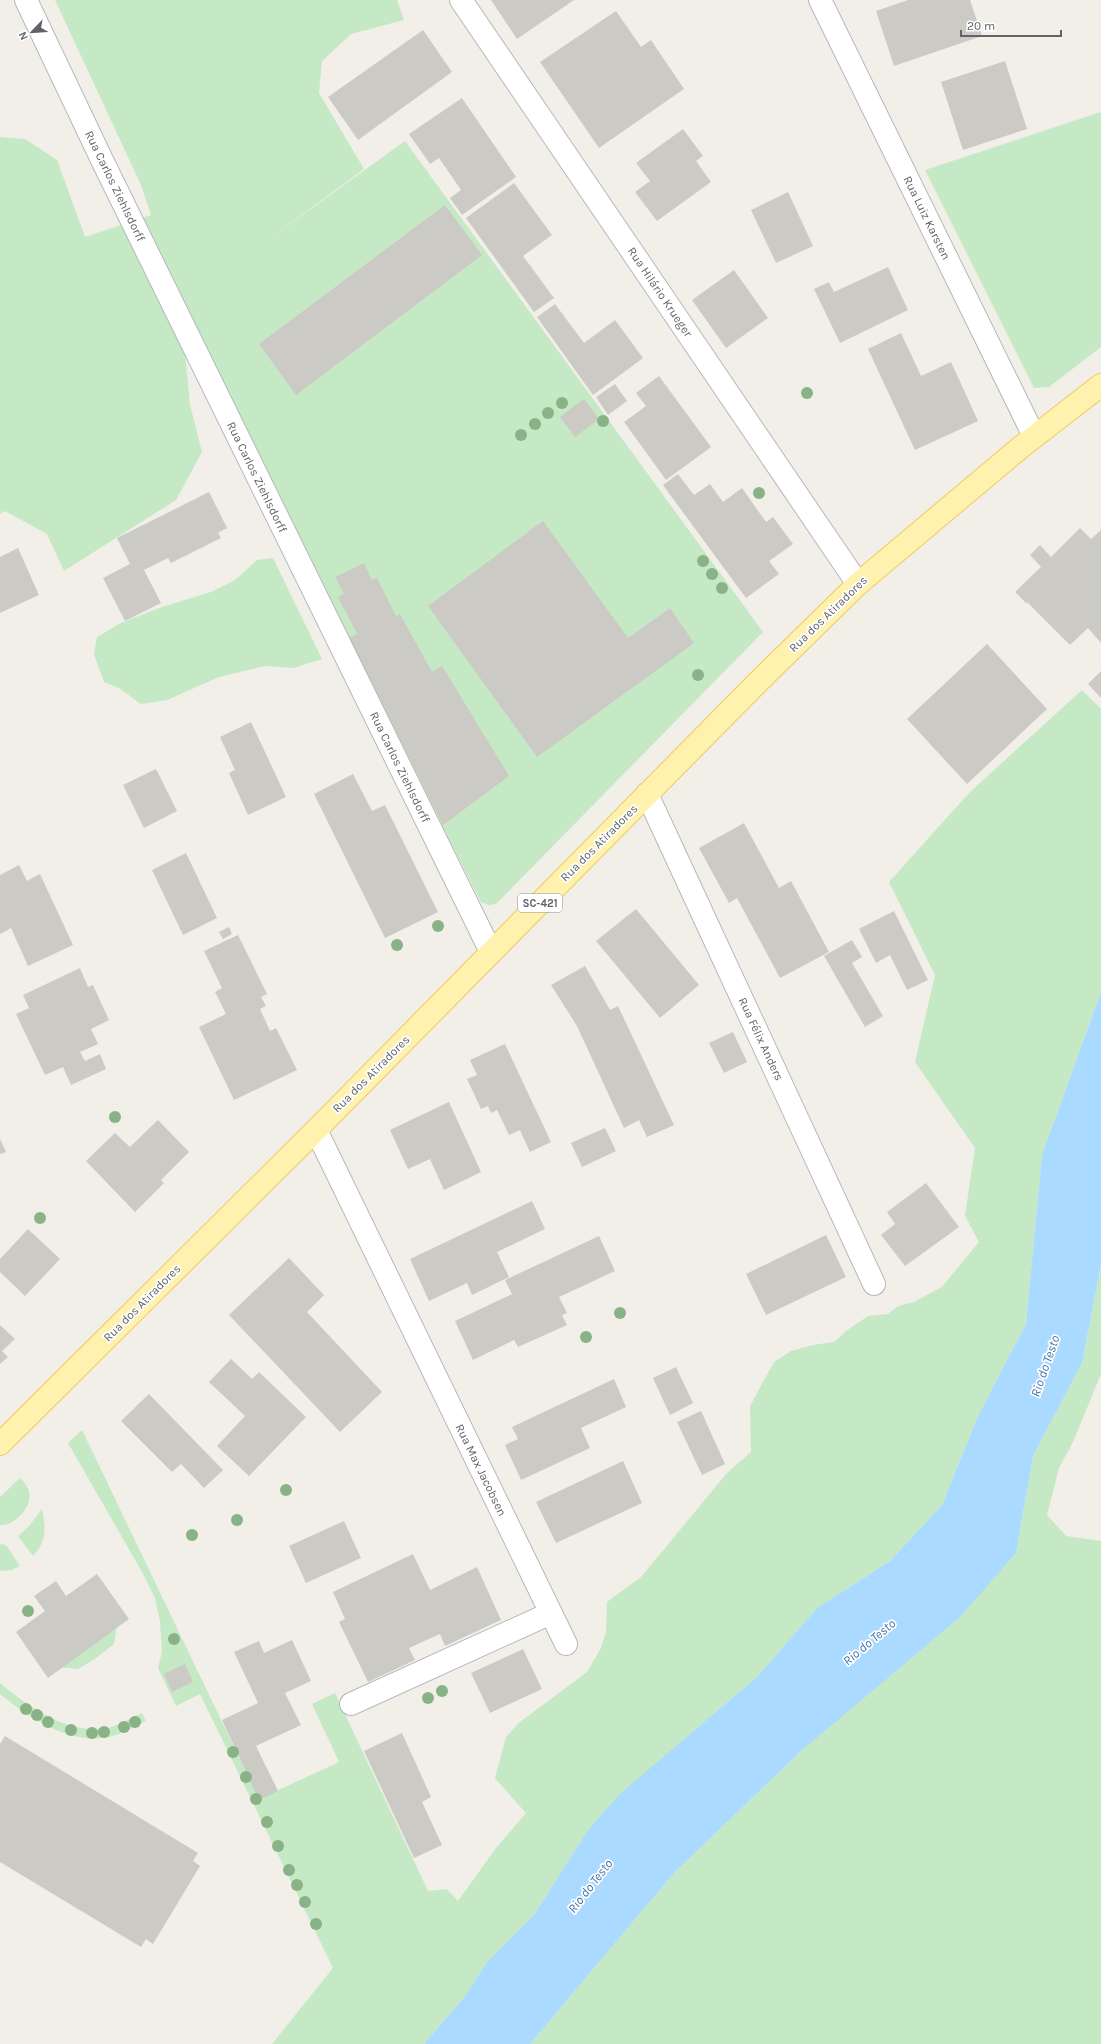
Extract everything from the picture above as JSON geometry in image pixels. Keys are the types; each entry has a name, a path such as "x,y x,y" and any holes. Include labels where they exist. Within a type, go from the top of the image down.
{"main road":[{"name":"Rua dos Atiradores","path":"0,1444 316,1130 756,684 858,584 1034,436 1101,386"}],"street":[{"name":"Rua Carlos Ziehlsdorff","path":"26,0 105,167 490,952"},
{"name":"Rua Hilário Krueger","path":"461,0 858,584"},
{"name":"Rua Luiz Karsten","path":"820,0 1034,436"},
{"name":"Rua Félix Anders","path":"647,794 874,1284"},
{"name":"Rua Max Jacobsen","path":"316,1130 566,1644"},
{"path":"351,1704 551,1613"}],"green space":[{"path":"55,0 397,0 404,20 351,34 322,61 319,93 364,169 261,245 405,141 763,632 496,904 489,905 481,902 181,312 190,405 202,452 176,500 64,571 47,534 5,511 0,514 0,137 25,139 57,160 85,237 151,215 141,185"},
{"path":"1101,112 1101,347 1049,387 1034,388 925,170"},
{"path":"273,558 322,659 293,668 265,666 219,677 167,700 141,704 119,688 104,682 94,654 97,637 121,623 162,607 211,592 235,580 257,560"},
{"path":"1082,690 1101,709 1101,992 1042,1155 1026,1324 978,1416 942,1505 890,1561 817,1608 758,1676 688,1736 588,1830 534,1915 487,1962 466,1995 424,2044 272,2044 333,1968 200,1694 176,1706 158,1668 162,1652 160,1621 155,1598 142,1572 68,1443 82,1430 259,1799 339,1762 312,1704 335,1693 428,1891 447,1889 458,1901 496,1848 526,1813 495,1778 506,1737 520,1722 587,1672 601,1648 606,1632 607,1602 641,1577 727,1473 751,1452 750,1406 774,1362 791,1351 813,1345 834,1342 846,1331 868,1316 888,1314 898,1306 914,1302 942,1287 979,1242 965,1216 975,1148 915,1062 935,975 889,882 970,792"},
{"path":"1101,1265 1101,1374 1073,1442 1059,1468 1047,1515 1066,1536 1101,1541 1101,2044 530,2044 674,1873 801,1751 1016,1553 1033,1456 1082,1363"},
{"path":"20,1478 29,1491 30,1497 26,1509 17,1519 0,1525 0,1497"},
{"path":"42,1509 45,1529 43,1540 33,1556 18,1536 29,1526"},
{"path":"0,1544 6,1545 20,1566 12,1570 0,1571"},
{"path":"117,1625 114,1644 96,1658 78,1669 58,1667"},
{"path":"0,1683 36,1710 63,1723 78,1727 93,1729 108,1728 142,1713 146,1721 109,1737 89,1738 75,1736 48,1726 23,1711 0,1694"}],"water":[{"name":"Rio do Testo","path":"1101,992 1101,1265 1082,1363 1033,1456 1016,1553 960,1617 801,1751 674,1873 530,2044 424,2044 466,1995 487,1962 534,1915 588,1830 620,1794 758,1676 817,1608 890,1561 942,1505 978,1416 1026,1324 1042,1155"}],"building":[{"path":"491,0 574,0 517,39"},
{"path":"908,0 970,0 982,36 894,66 876,11"},
{"path":"616,11 641,47 651,40 684,89 599,148 540,62"},
{"path":"423,30 452,72 358,140 328,97"},
{"path":"1005,61 1027,129 963,150 941,82"},
{"path":"462,98 516,177 462,215 450,198 461,190 439,158 430,164 409,134"},
{"path":"683,129 703,156 696,161 711,182 657,221 635,192 650,181 636,163"},
{"path":"514,183 552,235 523,256 554,298 534,312 466,218"},
{"path":"788,192 813,246 776,263 751,210"},
{"path":"445,205 482,255 296,395 259,344"},
{"path":"888,267 908,310 840,343 814,289 829,282 834,292"},
{"path":"734,270 768,318 726,348 692,300"},
{"path":"555,304 584,343 615,320 643,358 593,395 537,317"},
{"path":"901,333 921,376 951,362 978,421 915,450 868,349"},
{"path":"659,376 711,447 666,480 624,422 646,406 636,393"},
{"path":"615,384 627,401 608,415 596,397"},
{"path":"584,399 599,419 575,437 560,417"},
{"path":"678,474 694,495 710,484 723,502 742,488 766,522 773,517 793,544 769,561 779,574 746,598 663,485"},
{"path":"209,492 227,528 218,533 221,538 171,563 168,558 144,570 161,603 125,621 103,578 130,564 117,538"},
{"path":"543,521 628,638 670,608 694,643 537,757 428,606"},
{"path":"1080,528 1091,539 1101,530 1101,643 1088,628 1070,645 1015,592 1041,567 1030,555 1040,545 1051,557"},
{"path":"18,548 39,595 0,613 0,557"},
{"path":"364,563 372,580 377,578 396,616 400,614 432,672 442,666 509,776 443,825 349,638 357,634 338,597 344,594 335,577"},
{"path":"987,644 1047,709 967,784 907,719"},
{"path":"1101,671 1101,698 1088,684"},
{"path":"251,722 286,797 248,815 229,773 235,770 220,737"},
{"path":"156,769 177,811 144,828 123,785"},
{"path":"353,774 372,811 385,805 438,912 385,938 314,794"},
{"path":"744,823 779,888 791,881 829,952 780,978 737,898 729,903 699,848"},
{"path":"186,853 217,918 183,935 152,870"},
{"path":"19,865 27,881 40,874 73,945 28,966 11,928 0,934 0,875"},
{"path":"636,909 699,985 660,1018 596,941"},
{"path":"894,911 928,980 907,990 890,955 876,963 859,929"},
{"path":"229,927 232,934 223,939 219,932"},
{"path":"238,935 267,994 261,997 266,1006 260,1009 270,1031 276,1028 297,1070 234,1100 199,1027 226,1014 215,992 222,988 204,951"},
{"path":"852,940 862,957 852,963 883,1016 865,1027 824,956"},
{"path":"585,966 610,1010 618,1006 674,1125 647,1137 639,1120 624,1128 577,1026 551,985"},
{"path":"80,968 88,987 93,985 109,1020 91,1029 98,1044 80,1052 85,1061 100,1054 106,1069 71,1085 63,1067 45,1075 16,1014 29,1008 23,995"},
{"path":"733,1032 747,1062 724,1073 709,1043"},
{"path":"505,1044 551,1142 530,1152 520,1130 509,1135 497,1110 491,1113 488,1106 481,1109 467,1079 477,1075 470,1060"},
{"path":"449,1102 481,1172 444,1190 430,1159 408,1169 390,1130"},
{"path":"158,1120 189,1152 161,1180 164,1183 135,1212 86,1161 115,1133 130,1147"},
{"path":"605,1128 616,1151 582,1167 571,1143"},
{"path":"0,1139 6,1152 0,1154"},
{"path":"926,1183 959,1227 905,1266 881,1235 895,1224 887,1212"},
{"path":"532,1201 545,1229 497,1252 509,1277 472,1295 467,1283 429,1301 410,1259"},
{"path":"28,1229 60,1259 25,1296 0,1272 0,1259"},
{"path":"826,1235 846,1277 766,1315 746,1274"},
{"path":"599,1236 615,1271 559,1297 567,1313 562,1315 567,1325 518,1347 514,1340 473,1360 455,1321 512,1294 505,1280"},
{"path":"289,1258 324,1295 307,1312 382,1392 340,1432 229,1315"},
{"path":"0,1325 15,1339 2,1351 8,1357 0,1364"},
{"path":"231,1359 252,1379 259,1372 306,1417 249,1476 217,1446 245,1416 209,1382"},
{"path":"676,1367 693,1403 670,1415 653,1378"},
{"path":"614,1379 626,1407 581,1428 590,1448 521,1480 505,1445 518,1439 512,1427"},
{"path":"149,1394 223,1470 204,1488 181,1464 172,1472 121,1421"},
{"path":"701,1411 725,1464 702,1475 677,1422"},
{"path":"623,1461 642,1503 556,1543 536,1502"},
{"path":"344,1521 361,1558 306,1583 289,1546"},
{"path":"413,1554 430,1590 477,1567 501,1620 445,1646 440,1634 409,1648 415,1660 368,1682 339,1622 345,1619 333,1592"},
{"path":"97,1574 129,1619 48,1678 16,1632 45,1611 34,1596 56,1581 66,1596"},
{"path":"292,1640 311,1681 285,1693 301,1725 256,1746 278,1791 259,1800 222,1720 258,1703 234,1652 259,1641 264,1653"},
{"path":"523,1649 542,1689 490,1713 471,1673"},
{"path":"185,1664 193,1682 172,1692 164,1674"},
{"path":"402,1733 431,1797 422,1802 442,1845 414,1858 364,1751"},
{"path":"5,1736 198,1853 193,1861 200,1866 153,1944 146,1939 141,1947 0,1862 0,1744"}]}
